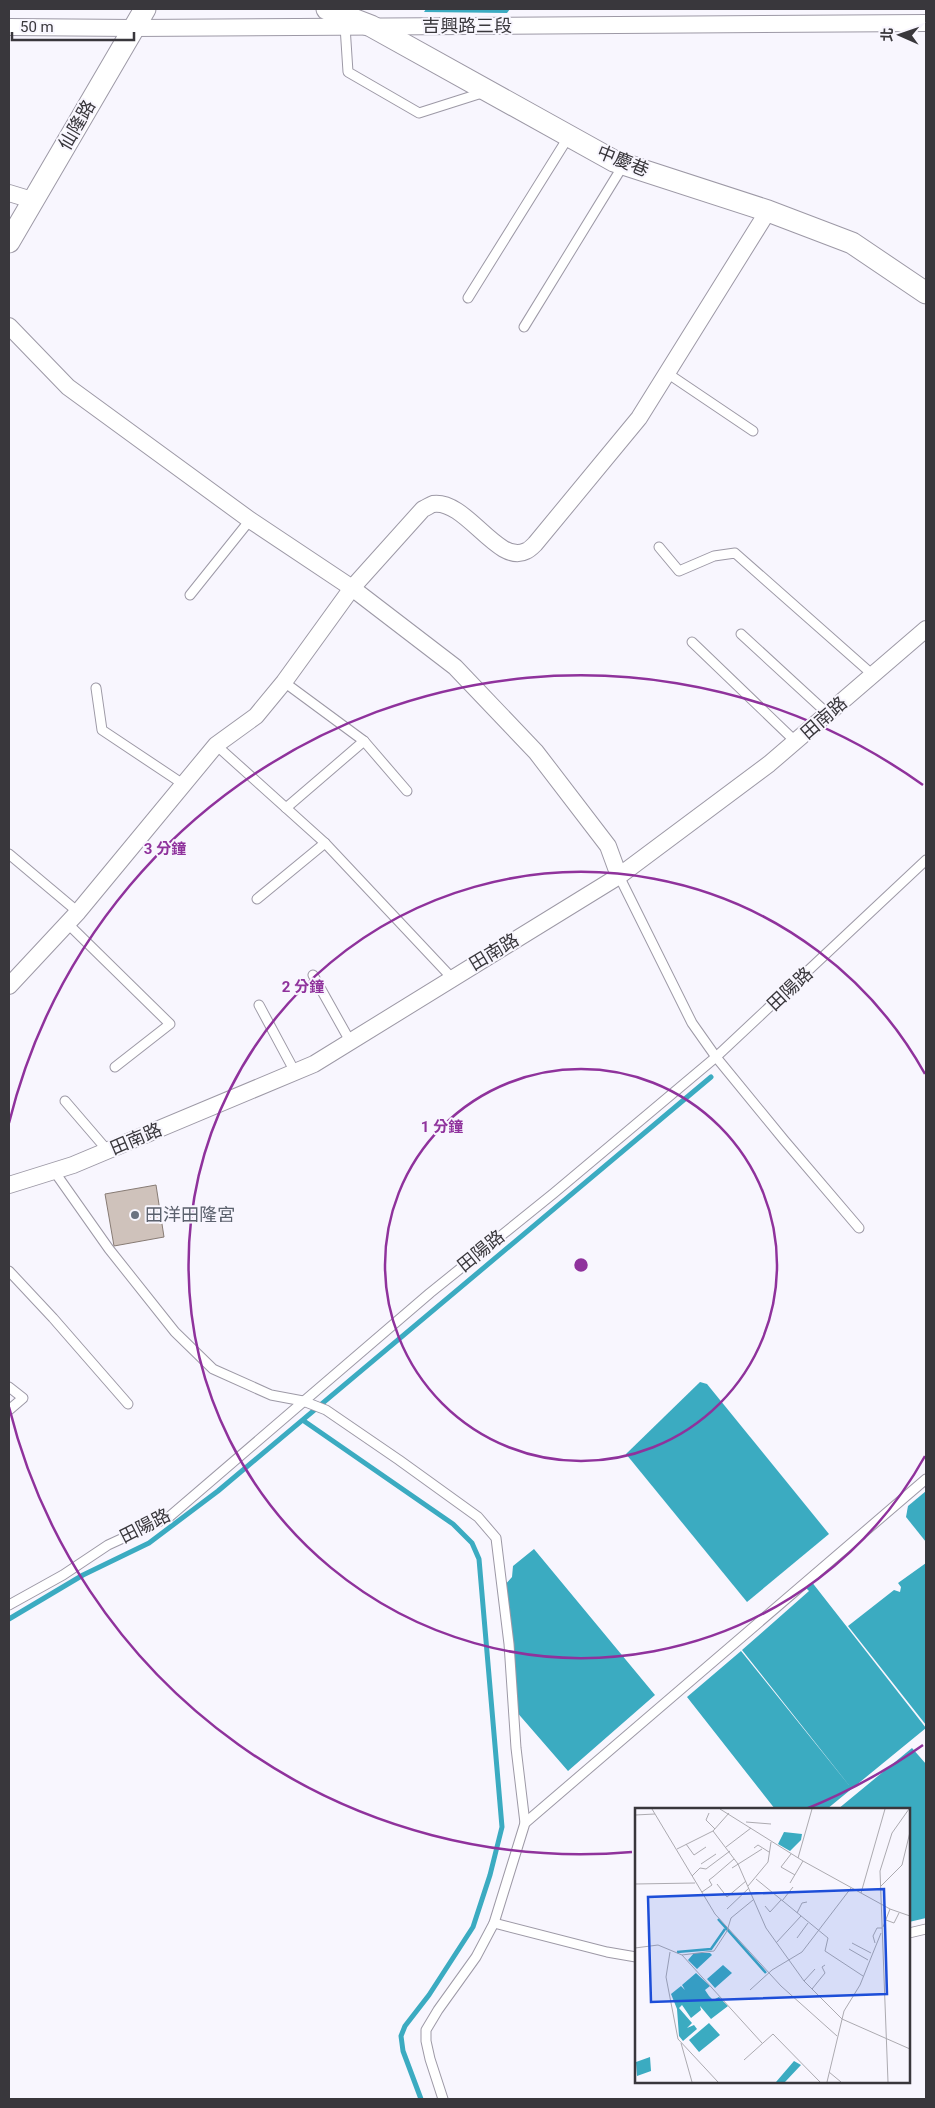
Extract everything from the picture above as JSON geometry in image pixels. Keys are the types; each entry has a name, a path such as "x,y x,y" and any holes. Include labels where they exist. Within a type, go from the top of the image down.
{"street":[{"name":"仙隆路","path":"9,242 145,9"},
{"name":"中慶巷","path":"326,9 371,26 614,161 768,210 852,243 926,294"},
{"name":"吉興路三段","path":"9,27 134,28 926,23"},
{"path":"9,192 32,200"},
{"path":"9,986 72,917 216,745 256,716 284,682 352,588 423,509 433,504 446,505 456,510 501,547 514,553 525,552 535,544 639,418 768,210"},
{"path":"9,326 68,387 250,520 352,588 455,667 536,752 608,846 619,876"},
{"name":"田南路","path":"9,1185 108,1151 314,1064 619,876 769,764 926,629"}],"lane":[{"path":"345,26 348,72 419,113 488,91"},
{"path":"468,298 569,136"},
{"path":"524,327 624,164"},
{"path":"667,373 753,431"},
{"path":"190,596 250,520"},
{"path":"660,547 679,571 714,556 735,553 873,675"},
{"path":"740,634 828,714"},
{"path":"692,642 796,742"},
{"path":"284,682 364,741 407,791"},
{"path":"96,688 102,730 184,784"},
{"path":"286,808 364,741"},
{"path":"216,745 325,843 452,978"},
{"path":"257,899 325,843"},
{"path":"9,854 72,917 170,1024 115,1067"},
{"name":"田陽路","path":"9,1605 63,1576 108,1545 168,1517 307,1403 430,1293 716,1057 837,946 926,860"},
{"path":"619,876 692,1023 716,1057 859,1228"},
{"path":"313,975 350,1041"},
{"path":"259,1005 295,1072"},
{"path":"65,1101 108,1151"},
{"path":"54,1171 109,1249 175,1332 213,1369 271,1395 307,1403 326,1410 478,1517 496,1538 509,1644 516,1748 525,1823 494,1923 476,1957 426,2030 426,2041 430,2059 443,2099"},
{"path":"9,1271 128,1404"},
{"path":"9,1387 23,1398 9,1410"},
{"path":"525,1823 926,1480"},
{"path":"494,1923 607,1952 635,1957"},
{"path":"910,1933 926,1929"}],"water":[{"path":"426,9 510,9 507,13 424,12"},
{"path":"700,1382 707,1384 829,1534 747,1602 626,1454"},
{"path":"926,1491 926,1542 906,1517 908,1506"},
{"path":"534,1549 655,1695 568,1771 515,1710 504,1586 512,1577 513,1566"},
{"path":"926,1563 926,1725 848,1626 894,1590 900,1592 901,1587 898,1583"},
{"path":"811,1581 926,1728 852,1789 742,1650 809,1591 805,1587"},
{"path":"741,1651 852,1789 828,1808 774,1808 687,1697"},
{"path":"912,1748 926,1764 926,1918 910,1922 910,1808 839,1808"}],"building":[{"name":"田洋田隆宮","path":"156,1185 164,1237 114,1246 105,1194"}],"waterway":[{"path":"9,1619 83,1575 149,1543 218,1491 711,1077"},
{"path":"304,1421 453,1524 472,1543 479,1559 502,1827 490,1875 473,1927 429,1995 405,2026 401,2036 403,2051 421,2099"}],"place":[{"name":"田洋田隆宮","path":"135,1215"}]}
